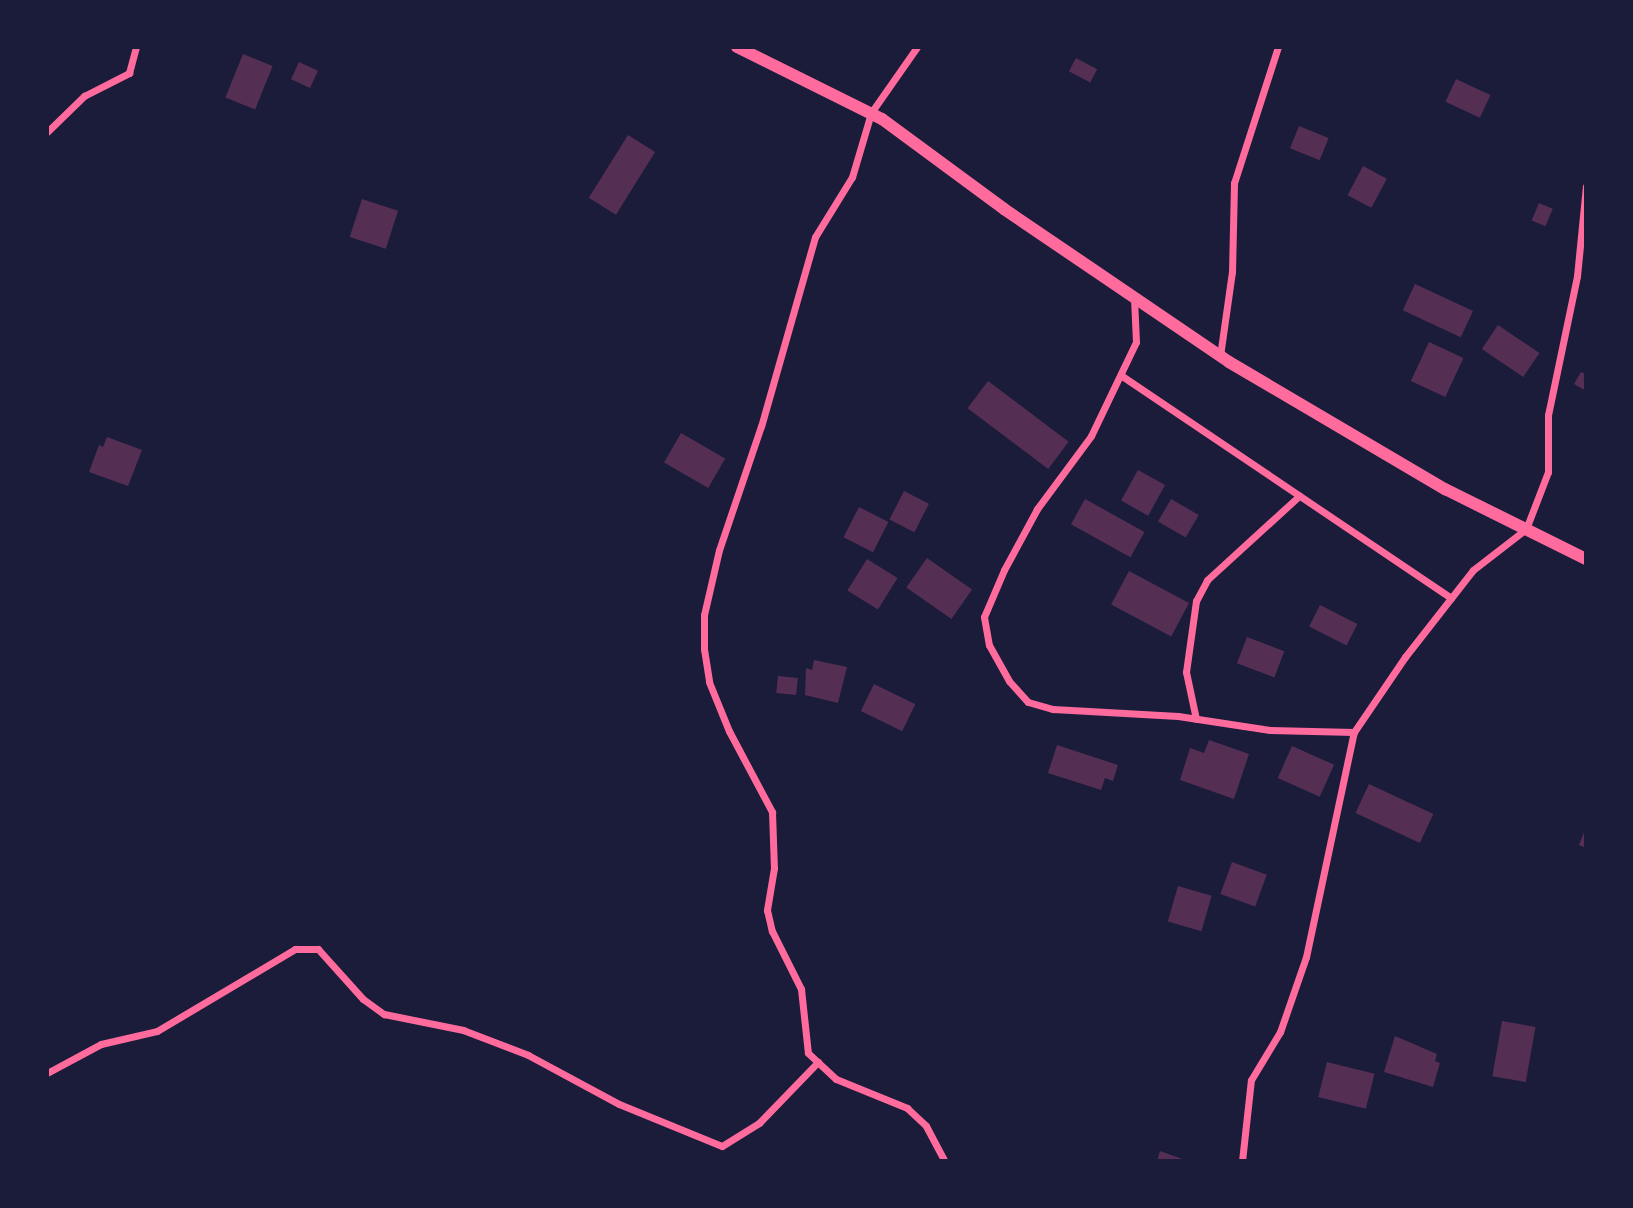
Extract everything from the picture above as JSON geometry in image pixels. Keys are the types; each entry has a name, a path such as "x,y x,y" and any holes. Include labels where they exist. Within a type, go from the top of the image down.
{"street":[{"path":"47,132 84,96 129,72 136,47"},
{"path":"737,47 871,113 1220,356 1445,489 1586,559"},
{"path":"917,47 871,113 852,177 815,237 761,426 719,550 704,615 709,682 729,731 772,812 774,868 767,910 772,931 801,989 808,1053 836,1079 907,1108 926,1126 944,1161"},
{"path":"1220,356 1232,272 1234,183 1278,47"},
{"path":"1242,1161 1251,1080 1280,1032 1306,957 1354,732 1473,570 1526,529 1548,472 1548,415 1577,275 1586,186"},
{"path":"1133,297 1136,342 1122,376 1091,436 1037,509 1004,570 985,617 989,645 1009,681 1028,702 1053,709 1196,719 1270,730 1354,732"},
{"path":"1122,376 1451,598"},
{"path":"1196,719 1186,672 1195,601 1207,580 1299,496"},
{"path":"47,1073 101,1044 157,1031 295,949 318,949 363,999 384,1014 451,1027 502,1045 619,1104 722,1146 759,1123 818,1062"}],"building":[{"path":"243,54 273,66 255,110 225,98"},
{"path":"1076,58 1097,69 1090,83 1069,71"},
{"path":"299,62 318,71 310,88 291,79"},
{"path":"1456,79 1490,95 1480,118 1445,102"},
{"path":"1299,126 1329,138 1320,160 1290,148"},
{"path":"628,135 655,152 616,215 589,198"},
{"path":"1363,166 1387,179 1371,208 1348,195"},
{"path":"362,199 398,211 386,249 350,237"},
{"path":"1539,203 1553,209 1545,226 1532,220"},
{"path":"1415,284 1473,311 1461,337 1403,310"},
{"path":"1498,325 1539,353 1523,377 1482,349"},
{"path":"1429,342 1463,358 1445,397 1411,381"},
{"path":"1581,372 1586,374 1586,391 1574,384"},
{"path":"988,381 1069,442 1048,469 968,408"},
{"path":"681,433 725,458 708,488 664,462"},
{"path":"107,437 142,450 128,486 89,472 99,445 103,447"},
{"path":"1138,470 1165,485 1148,516 1121,501"},
{"path":"904,491 929,504 914,532 889,520"},
{"path":"1085,499 1144,532 1130,557 1071,524"},
{"path":"1171,499 1199,515 1186,538 1158,522"},
{"path":"859,507 888,522 873,552 844,537"},
{"path":"927,558 972,590 951,619 906,587"},
{"path":"867,559 898,578 878,609 847,590"},
{"path":"1129,571 1189,603 1171,636 1111,605"},
{"path":"1320,605 1357,624 1347,645 1309,626"},
{"path":"1247,637 1284,651 1274,677 1237,663"},
{"path":"814,660 847,667 838,703 805,695 806,668 812,670"},
{"path":"778,676 798,678 796,695 776,693"},
{"path":"874,684 915,704 902,731 861,711"},
{"path":"1209,740 1249,754 1234,799 1180,780 1190,748 1204,753"},
{"path":"1057,745 1118,765 1113,781 1105,778 1101,790 1048,773"},
{"path":"1292,746 1334,765 1320,797 1278,778"},
{"path":"1369,784 1433,814 1420,843 1355,813"},
{"path":"1586,827 1586,848 1579,845"},
{"path":"1232,862 1267,875 1255,907 1220,894"},
{"path":"1178,886 1212,896 1201,931 1168,922"},
{"path":"1502,1021 1535,1027 1526,1082 1492,1076"},
{"path":"1395,1036 1437,1054 1435,1061 1440,1063 1433,1087 1384,1072"},
{"path":"1327,1062 1375,1074 1366,1109 1318,1097"},
{"path":"1160,1151 1185,1160 1185,1161 1157,1161"}]}
